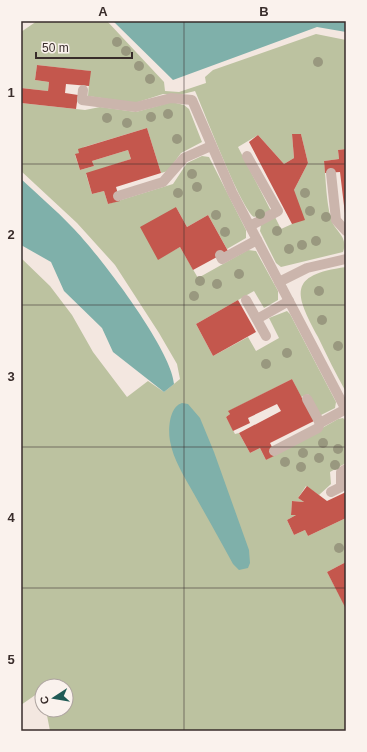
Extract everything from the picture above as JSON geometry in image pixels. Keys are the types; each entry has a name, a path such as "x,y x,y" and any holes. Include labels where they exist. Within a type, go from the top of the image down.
{"street":[{"path":"83,90 82,100 136,108 171,98 192,100 232,192 346,409 320,423 318,428 274,451"},
{"path":"118,196 163,182 184,158 211,146"},
{"path":"247,156 278,211 250,226"},
{"path":"331,173 336,220 346,231"},
{"path":"220,255 222,259 257,240"},
{"path":"279,282 307,268 346,259"},
{"path":"246,300 266,336"},
{"path":"257,319 289,301"},
{"path":"307,399 320,423"},
{"path":"331,492 342,490 341,472 346,469"}],"green space":[{"path":"37,21 107,21 164,82 165,91 179,92 206,83 205,77 213,70 316,34 346,40 346,149 338,150 339,159 324,161 329,212 333,223 343,238 343,252 281,267 276,263 260,231 261,225 275,217 281,229 292,224 294,190 308,163 301,134 292,134 294,158 284,164 258,135 238,147 271,211 254,217 248,210 232,179 195,91 183,94 163,94 135,103 88,96 90,71 37,65 35,80 49,82 48,91 21,88 21,32"},
{"path":"172,102 184,105 189,109 202,142 181,153 168,171 161,173 147,128 84,147 75,155 80,170 94,166 92,161 128,150 131,159 86,174 92,194 104,191 108,204 173,184 187,163 202,156 209,157 246,230 246,238 227,249 208,215 187,227 176,207 158,259 180,247 198,278 248,250 256,251 278,291 278,300 264,308 254,291 196,324 213,356 248,337 256,351 279,338 269,318 287,311 290,314 336,402 335,408 319,416 308,394 301,397 292,379 229,411 230,414 226,417 235,434 239,433 250,453 260,448 266,460 338,419 343,418 346,421 346,463 330,472 331,484 319,495 306,486 298,498 304,502 292,501 291,515 296,515 287,520 294,535 305,530 308,536 346,518 346,562 327,572 346,608 346,731 50,731 48,718 74,718 74,678 34,678 34,696 21,705 21,258 50,286 72,315 93,352 127,397 148,381 164,392 180,379 177,364 115,265 77,223 21,171 21,103 85,110 100,107 136,112"},
{"path":"346,267 346,392 304,309 301,298 301,289 305,281 314,275"}],"water":[{"path":"113,21 346,21 346,32 317,27 173,80"},
{"path":"21,179 60,215 84,240 132,302 148,326 170,369 174,384 164,392 113,352 102,328 64,291 51,262 21,245"},
{"path":"182,403 188,404 200,418 214,452 249,550 250,563 248,568 239,570 233,564 183,475 174,455 169,436 169,425 174,409"}],"building":[{"path":"37,65 91,71 89,86 66,84 65,93 78,95 76,109 21,103 21,88 48,91 49,82 35,80"},
{"path":"147,128 161,173 116,187 120,201 108,204 104,191 92,194 86,173 131,159 128,150 92,161 94,166 80,170 75,154 79,153 78,149"},
{"path":"292,134 301,134 308,163 294,190 305,220 292,224 249,142 258,135 284,164 294,158"},
{"path":"346,149 345,214 340,172 325,173 324,161 339,159 338,150"},
{"path":"176,207 187,227 208,215 228,251 193,270 180,247 158,260 140,227"},
{"path":"238,300 256,332 213,356 196,324"},
{"path":"292,379 314,421 270,443 276,455 266,460 260,448 250,453 239,433 281,411 277,404 248,418 250,423 233,431 226,417 230,414 228,411"},
{"path":"307,486 327,501 346,492 346,518 308,536 305,530 294,535 287,520 296,515 291,515 292,501 304,502 298,498"},
{"path":"346,562 346,609 327,572"}]}
